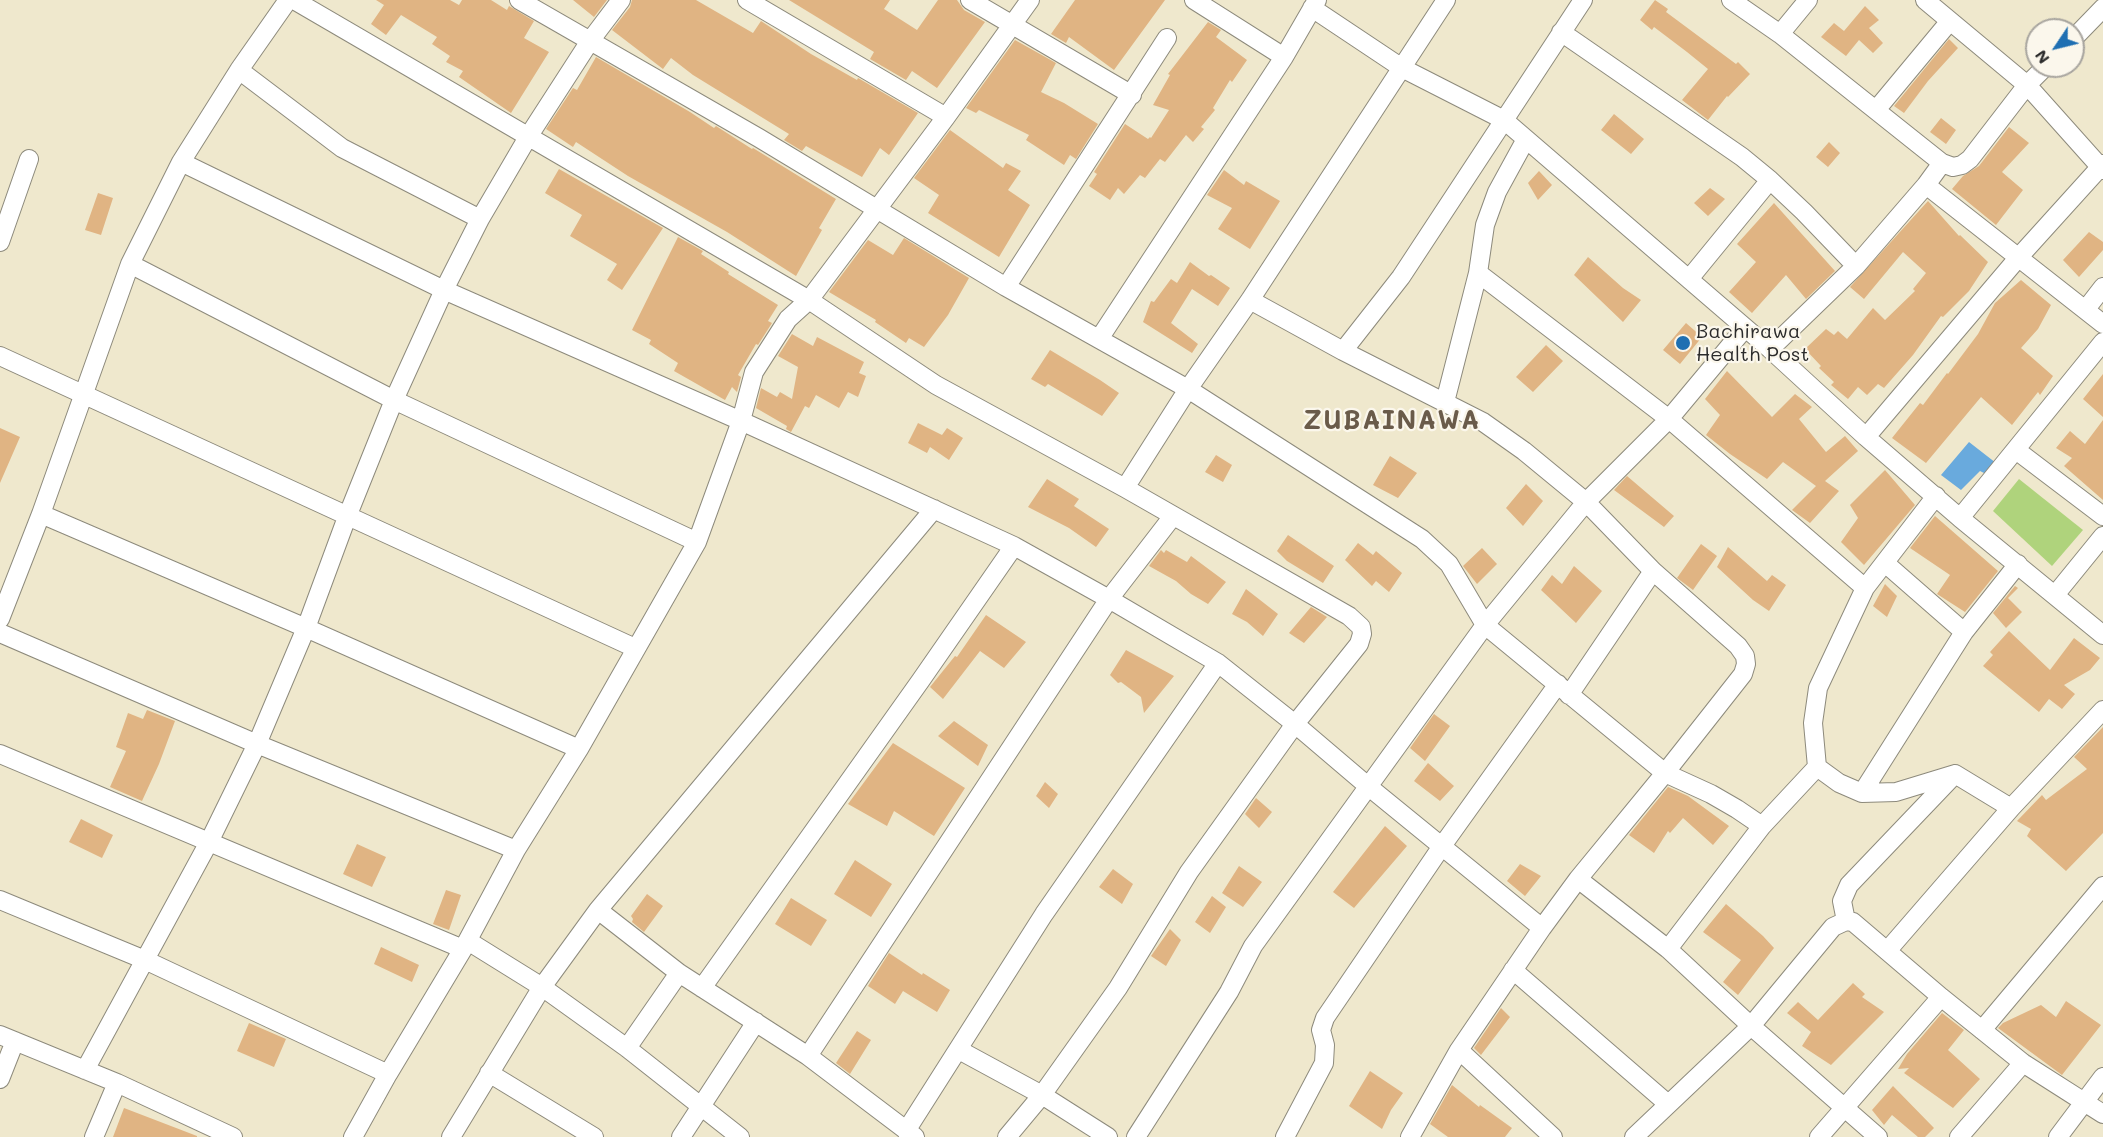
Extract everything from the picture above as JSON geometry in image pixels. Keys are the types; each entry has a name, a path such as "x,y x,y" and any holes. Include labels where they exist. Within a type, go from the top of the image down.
{"street":[{"path":"0,620 41,514 130,264 181,162 239,70 288,0"},
{"path":"294,0 809,300 936,385 1125,488 1349,616 1360,627 1362,634 1359,644 1295,724 1189,872 1118,988 1042,1095 1007,1137"},
{"path":"519,0 759,138 1006,287 1188,390 1422,539 1449,564 1485,626 1665,773 1737,808 1762,826"},
{"path":"85,1070 209,842 257,744 306,628 394,400 444,290 480,219 528,137 590,41 621,0"},
{"path":"747,0 946,117"},
{"path":"970,0 1132,95"},
{"path":"353,1137 466,945 516,850 579,749 697,542 741,421 754,372 789,319 809,300 878,209 1030,0"},
{"path":"1194,0 1284,57"},
{"path":"1125,488 1188,390 1251,300 1446,0"},
{"path":"1343,351 1401,277 1582,0"},
{"path":"1731,0 1780,34 1942,163 1953,167 1962,165 1970,159 2034,78"},
{"path":"1780,34 1808,0"},
{"path":"1866,437 2018,258 2102,167 2027,85 1924,0"},
{"path":"1099,339 1284,57 1315,4 1402,68 1504,120 1770,349 1866,437 1960,518 2103,635"},
{"path":"2085,27 2103,8"},
{"path":"1876,110 1950,21"},
{"path":"1561,32 1742,157 1770,180 1856,266"},
{"path":"1006,287 1167,38"},
{"path":"239,70 342,148 480,219"},
{"path":"1445,402 1478,273 1485,225 1497,192 1526,139"},
{"path":"0,242 29,159"},
{"path":"181,162 444,290 741,421 1014,546 1109,598 1218,663 1542,928"},
{"path":"1770,349 1856,266 1926,185 1942,163"},
{"path":"1689,279 1770,180"},
{"path":"1926,185 2103,324"},
{"path":"130,264 394,400 697,542"},
{"path":"1478,273 1669,419 1865,588"},
{"path":"2086,309 2103,286"},
{"path":"1251,300 1343,351 1483,422 1524,451 1586,502 1653,571 1738,646 1745,656 1746,664 1743,674 1578,879 1542,928 1459,1050 1410,1137"},
{"path":"1136,1137 1229,993 1253,946 1485,626 1586,502 1669,419 1744,328"},
{"path":"1960,518 2103,342"},
{"path":"0,356 635,648"},
{"path":"2016,450 2103,516"},
{"path":"1936,496 1865,588 1818,688 1813,723 1818,767 1839,783 1862,793 1896,792 1955,774 2011,808"},
{"path":"451,1137 542,987 598,910 934,509"},
{"path":"41,514 579,749"},
{"path":"808,1056 1109,598 1173,516"},
{"path":"2055,595 2103,536"},
{"path":"702,988 1014,546"},
{"path":"1885,562 1964,632"},
{"path":"1862,793 1964,632 2018,564"},
{"path":"1285,1137 1324,1063 1326,1045 1321,1030 1325,1018 1442,846 1653,571"},
{"path":"0,633 257,744 516,850"},
{"path":"598,910 679,973 808,1056 910,1134 959,1050 1044,914 1218,663"},
{"path":"1887,951 2011,808 2103,710"},
{"path":"0,754 209,842 466,945 542,987 627,1048 740,1137"},
{"path":"1668,949 1762,826 1818,767"},
{"path":"1846,921 1842,901 1848,885 1955,774"},
{"path":"1578,879 1668,949 1751,1026 1878,1137"},
{"path":"1983,1030 2103,886"},
{"path":"0,900 145,960 388,1074"},
{"path":"1634,1137 1751,1026 1833,927 1846,921 1853,922 1941,998 2023,1063 2103,1114"},
{"path":"1514,969 1668,1104"},
{"path":"627,1048 679,973"},
{"path":"1819,1137 1941,998"},
{"path":"681,1137 756,1023"},
{"path":"0,1079 7,1038 117,1083 233,1137"},
{"path":"959,1050 1042,1095 1108,1137"},
{"path":"1459,1050 1553,1137"},
{"path":"1959,1137 2023,1063"},
{"path":"489,1073 566,1129 594,1137"},
{"path":"2058,1137 2103,1077"},
{"path":"94,1137 117,1083"}],"green space":[{"path":"2019,479 2083,530 2052,566 1993,511"}],"water":[{"path":"1969,442 1996,463 1986,474 1980,471 1961,490 1941,475"}],"building":[{"path":"376,0 450,0 459,5 462,0 491,0 507,10 509,6 534,21 524,38 549,52 511,113 459,77 463,71 446,62 450,56 432,44 437,37 401,15 386,35 371,24 384,5"},
{"path":"573,0 607,0 594,17"},
{"path":"632,0 696,0 753,33 761,21 811,54 918,113 889,155 880,148 862,177 806,146 802,151 784,140 789,134 693,75 671,58 663,69 612,30 630,7"},
{"path":"789,0 890,0 884,9 917,30 938,0 957,0 964,10 985,22 937,88 912,71 906,80 870,59 874,52"},
{"path":"1075,0 1165,0 1114,70 1069,37 1066,43 1051,34"},
{"path":"1655,0 1668,9 1666,12 1736,64 1738,62 1750,74 1727,96 1708,120 1682,100 1708,69 1654,27 1652,30 1640,20"},
{"path":"1865,6 1879,20 1869,28 1883,43 1873,53 1859,40 1846,56 1821,37 1834,23 1844,31"},
{"path":"1208,22 1221,30 1216,37 1247,60 1232,82 1230,80 1213,108 1215,110 1201,127 1204,129 1193,142 1186,135 1165,162 1160,159 1145,178 1140,175 1124,194 1118,188 1110,200 1089,186 1097,174 1094,172 1125,124 1148,139 1151,138 1169,110 1153,105 1170,75 1168,74"},
{"path":"1949,39 1958,48 1928,81 1904,113 1894,106"},
{"path":"1015,40 1056,63 1041,92 1098,124 1076,159 1070,155 1064,165 1026,140 1029,135 979,110 976,113 966,108"},
{"path":"596,57 836,199 819,228 822,230 796,276 727,232 628,176 576,142 573,147 546,129 573,88 577,90"},
{"path":"1614,114 1644,139 1631,154 1601,130"},
{"path":"1941,118 1956,130 1946,144 1930,132"},
{"path":"2009,127 2029,143 2002,172 2023,190 1996,225 1952,189 1963,176 1979,166"},
{"path":"950,130 1003,168 1006,163 1021,171 1008,190 1030,205 999,257 928,213 939,195 914,178"},
{"path":"1829,142 1840,153 1828,167 1816,157"},
{"path":"559,169 663,228 622,290 607,280 617,264 570,236 582,215 545,193"},
{"path":"1224,170 1244,185 1246,181 1280,201 1250,249 1218,229 1232,208 1207,195"},
{"path":"1539,171 1552,185 1538,200 1528,183"},
{"path":"1710,188 1725,199 1708,216 1694,203"},
{"path":"98,193 113,198 101,235 85,230"},
{"path":"1928,201 1959,236 1988,262 1969,291 1943,317 1941,316 1913,355 1884,388 1878,384 1867,395 1858,387 1848,399 1831,385 1834,382 1819,368 1821,366 1805,349 1826,329 1834,335 1838,331 1847,339 1873,308 1885,320 1915,291 1913,289 1926,273 1903,252 1864,299 1850,287"},
{"path":"1774,203 1835,271 1806,299 1786,275 1752,313 1729,292 1756,262 1737,244"},
{"path":"2089,232 2103,242 2103,250 2079,277 2063,260"},
{"path":"678,237 703,251 701,254 729,272 728,274 778,305 768,321 772,323 758,345 756,344 738,375 741,377 737,392 732,387 725,400 674,371 678,363 649,344 651,340 632,330"},
{"path":"904,238 969,278 948,315 924,347 909,338 906,343 875,322 876,320 829,292 868,240 893,255"},
{"path":"1588,257 1623,288 1641,300 1623,322 1574,275"},
{"path":"1190,262 1230,288 1218,306 1192,289 1171,323 1198,344 1192,353 1143,322 1151,301 1154,302 1171,279 1177,283"},
{"path":"2021,280 2051,305 2038,329 2021,348 2053,376 2040,395 2038,392 2012,425 1981,397 1926,463 1892,438 1920,403 1923,405 1948,374 1978,334 1995,303"},
{"name":"Bachirawa Health Post","path":"1686,323 1702,337 1680,364 1663,350"},
{"path":"792,334 813,346 817,337 864,362 859,373 866,376 858,397 848,392 839,408 816,395 809,408 805,406 791,432 786,429 787,426 756,408 761,388 777,397 780,392 792,399 798,367 778,356"},
{"path":"1546,345 1563,361 1533,392 1516,377"},
{"path":"1050,350 1119,393 1102,416 1048,384 1045,387 1031,379"},
{"path":"1727,371 1772,417 1795,394 1812,407 1799,419 1826,452 1845,436 1858,451 1825,481 1839,491 1810,523 1792,510 1816,486 1783,462 1767,479 1706,435 1720,415 1705,399"},
{"path":"2103,374 2103,417 2083,399"},
{"path":"2103,420 2103,500 2064,466 2072,458 2056,448 2070,431 2085,444"},
{"path":"918,423 942,435 947,428 963,438 949,460 930,447 927,453 908,443"},
{"path":"0,428 20,437 0,483"},
{"path":"1216,455 1232,465 1223,482 1205,472"},
{"path":"1390,456 1417,473 1398,498 1373,485"},
{"path":"1885,470 1915,505 1864,565 1841,542 1858,518 1850,505"},
{"path":"1627,476 1674,516 1664,527 1614,490"},
{"path":"1047,479 1079,499 1074,506 1109,529 1096,547 1069,528 1028,507"},
{"path":"1526,484 1543,501 1523,526 1506,508"},
{"path":"1935,516 1998,571 1965,612 1937,594 1950,575 1910,548"},
{"path":"1288,535 1334,566 1323,583 1287,561 1277,551"},
{"path":"1358,543 1373,555 1376,551 1402,573 1389,592 1376,581 1372,586 1345,560"},
{"path":"1701,544 1717,556 1693,590 1677,578"},
{"path":"1728,547 1767,581 1772,575 1786,585 1769,611 1753,600 1717,567"},
{"path":"1482,548 1497,564 1477,584 1463,566"},
{"path":"1161,550 1164,553 1166,550 1187,562 1191,556 1226,582 1208,604 1191,594 1176,581 1149,566"},
{"path":"1574,566 1602,591 1576,623 1541,590 1552,575 1562,584"},
{"path":"1885,584 1897,596 1887,617 1873,606"},
{"path":"2015,586 2018,588 2008,598 2022,612 2006,628 1993,613"},
{"path":"1246,589 1278,614 1263,636 1247,622 1232,614"},
{"path":"1311,607 1327,617 1304,643 1289,633"},
{"path":"986,615 1026,642 1004,668 980,651 943,699 930,687 955,656 957,657"},
{"path":"2009,631 2050,670 2074,638 2100,658 2090,670 2064,685 2075,694 2062,709 2049,699 2039,712 1983,666 1993,655 1990,652"},
{"path":"1126,650 1174,676 1144,713 1141,697 1121,682 1118,683 1110,675"},
{"path":"147,710 175,721 142,801 110,787 126,751 116,747 128,713 143,719"},
{"path":"1434,714 1450,726 1425,761 1410,748"},
{"path":"954,721 988,745 978,766 938,736"},
{"path":"2103,727 2103,833 2066,871 2027,836 2031,829 2017,821 2042,795 2046,800 2087,769 2074,757"},
{"path":"893,743 965,788 934,836 894,811 887,826 848,804"},
{"path":"1428,763 1454,786 1440,801 1414,781"},
{"path":"1045,782 1058,794 1049,808 1036,796"},
{"path":"1668,787 1688,796 1729,826 1713,845 1683,818 1670,833 1668,831 1654,853 1629,835"},
{"path":"1256,798 1272,812 1259,828 1245,814"},
{"path":"81,819 113,835 102,858 69,842"},
{"path":"1385,826 1407,846 1354,908 1333,892"},
{"path":"357,844 386,857 372,887 343,874"},
{"path":"855,860 892,884 871,917 834,894"},
{"path":"1520,864 1541,876 1525,896 1507,881"},
{"path":"1239,866 1262,882 1243,907 1222,893"},
{"path":"1113,869 1133,884 1122,904 1099,887"},
{"path":"446,890 461,895 449,930 433,924"},
{"path":"647,894 663,906 644,932 632,922 631,916"},
{"path":"1212,896 1226,907 1210,933 1195,922"},
{"path":"791,898 827,920 811,946 775,924"},
{"path":"1726,904 1774,948 1738,995 1723,982 1741,960 1703,932"},
{"path":"1170,929 1181,940 1166,966 1151,956"},
{"path":"381,947 419,965 412,982 374,964"},
{"path":"889,953 950,990 937,1012 903,991 895,1004 868,986"},
{"path":"1853,983 1865,994 1862,997 1884,1012 1831,1065 1802,1046 1811,1032 1787,1013 1798,1002 1818,1020"},
{"path":"2066,1001 2101,1025 2062,1075 1998,1028 2003,1023 2041,1005 2056,1017"},
{"path":"1501,1008 1510,1017 1481,1055 1474,1048"},
{"path":"1942,1013 1964,1030 1948,1050 1980,1079 1953,1108 1904,1073 1909,1068 1898,1069 1907,1054"},
{"path":"249,1023 286,1039 274,1067 237,1051"},
{"path":"857,1031 871,1040 850,1074 836,1063"},
{"path":"1370,1071 1403,1093 1382,1129 1349,1106"},
{"path":"1452,1085 1479,1107 1480,1105 1512,1128 1505,1137 1448,1137 1430,1124"},
{"path":"1893,1086 1934,1128 1925,1137 1918,1137 1892,1115 1884,1125 1872,1110"},
{"path":"124,1108 197,1136 197,1137 113,1137"}],"place":[{"name":"Bachirawa Health Post","path":"1683,343"}],"district":[{"name":"ZUBAINAWA","path":"1392,421"}]}
